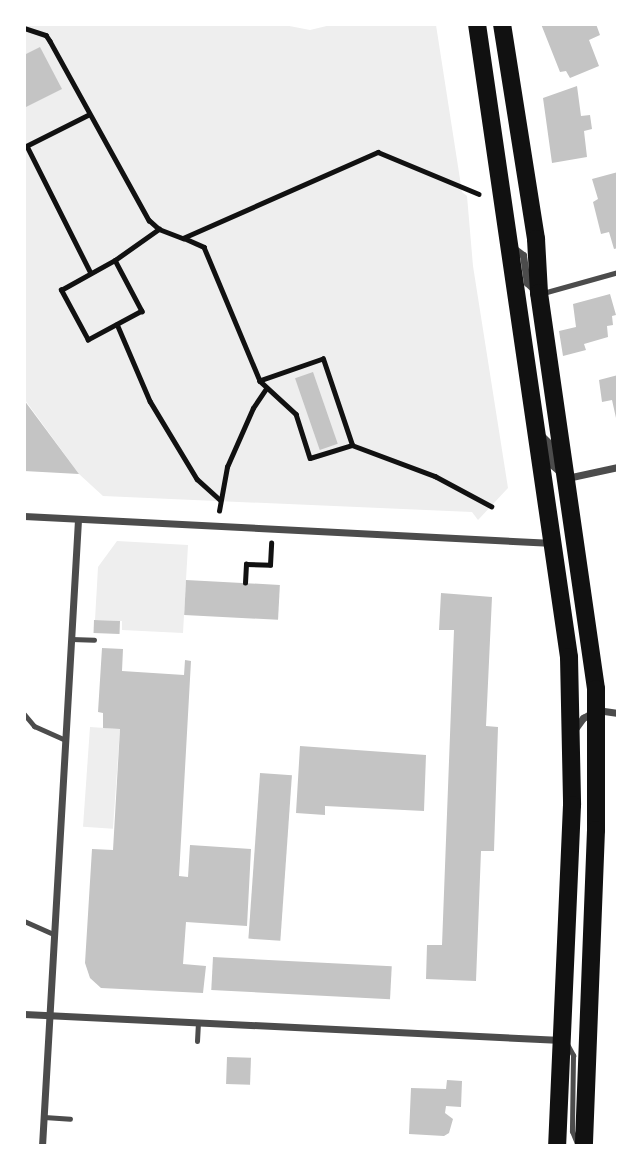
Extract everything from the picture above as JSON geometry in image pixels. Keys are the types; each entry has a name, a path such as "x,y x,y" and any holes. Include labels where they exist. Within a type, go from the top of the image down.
{"main road":[{"path":"477,24 569,657 572,732 557,1146"},
{"path":"502,24 536,239 540,293 597,710 590,1035 584,1146"}],"street":[{"path":"511,246 523,255 527,283 540,293"},
{"path":"538,433 549,443 552,465 567,478 618,467"},
{"path":"24,516 553,542"},
{"path":"42,1146 78,519"},
{"path":"572,732 583,718 597,710 618,713"},
{"path":"24,1014 561,1040"}],"lane":[{"path":"540,293 618,272"},
{"path":"71,639 94,640"},
{"path":"24,714 34,726 66,740"},
{"path":"26,922 53,934"},
{"path":"197,1041 198,1022"},
{"path":"561,1040 571,1046 573,1055 572,1131 578,1146"},
{"path":"44,1117 70,1119"}],"path":[{"path":"24,28 46,36 50,41 149,220 159,229 204,247 260,381 296,414 310,458 352,445 435,476 491,506"},
{"path":"89,115 27,146 91,273"},
{"path":"183,238 378,152 479,194"},
{"path":"115,260 142,311 88,340 61,290 115,260 159,229"},
{"path":"117,324 150,401 197,479 220,500 227,467 253,408 267,389"},
{"path":"260,381 323,359 352,445"},
{"path":"245,583 246,564 270,565 272,530"}],"shaded area":[{"path":"279,24 310,30 335,24 436,25 462,192 467,196 473,266 508,488 478,520 472,512 103,496 79,474 25,400 25,25"},
{"path":"117,541 188,545 183,633 122,630 122,621 95,620 98,567"},
{"path":"90,727 120,729 113,829 83,827"}],"building":[{"path":"541,24 596,24 600,35 589,40 599,66 570,78 566,71 560,72"},
{"path":"40,47 62,89 24,108 24,55"},
{"path":"577,86 581,116 590,115 592,129 584,131 587,157 552,163 543,98"},
{"path":"618,172 618,248 614,249 609,232 601,234 593,202 598,199 592,179"},
{"path":"610,294 616,315 612,316 613,325 607,326 608,337 584,344 586,350 563,356 559,331 576,327 573,304"},
{"path":"313,372 338,444 320,450 295,378"},
{"path":"618,375 616,418 612,400 602,402 599,380"},
{"path":"24,400 79,474 24,471"},
{"path":"186,580 280,585 278,620 184,615"},
{"path":"441,593 492,597 486,726 498,727 494,851 481,851 476,981 426,979 427,945 442,945 454,630 439,630"},
{"path":"94,620 120,621 120,634 94,633"},
{"path":"102,648 123,649 122,671 184,675 185,660 191,661 179,876 188,877 190,845 251,849 247,926 186,922 183,964 206,966 203,993 101,988 90,978 85,963 92,849 113,850 120,729 103,728 103,713 98,712"},
{"path":"300,746 426,755 424,811 325,806 325,815 296,813"},
{"path":"260,773 292,775 280,941 248,939"},
{"path":"213,957 392,966 390,999 211,990"},
{"path":"227,1057 251,1058 250,1085 226,1084"},
{"path":"447,1080 462,1081 461,1107 446,1106 445,1113 453,1119 449,1133 444,1136 409,1134 411,1088 446,1089"}]}
